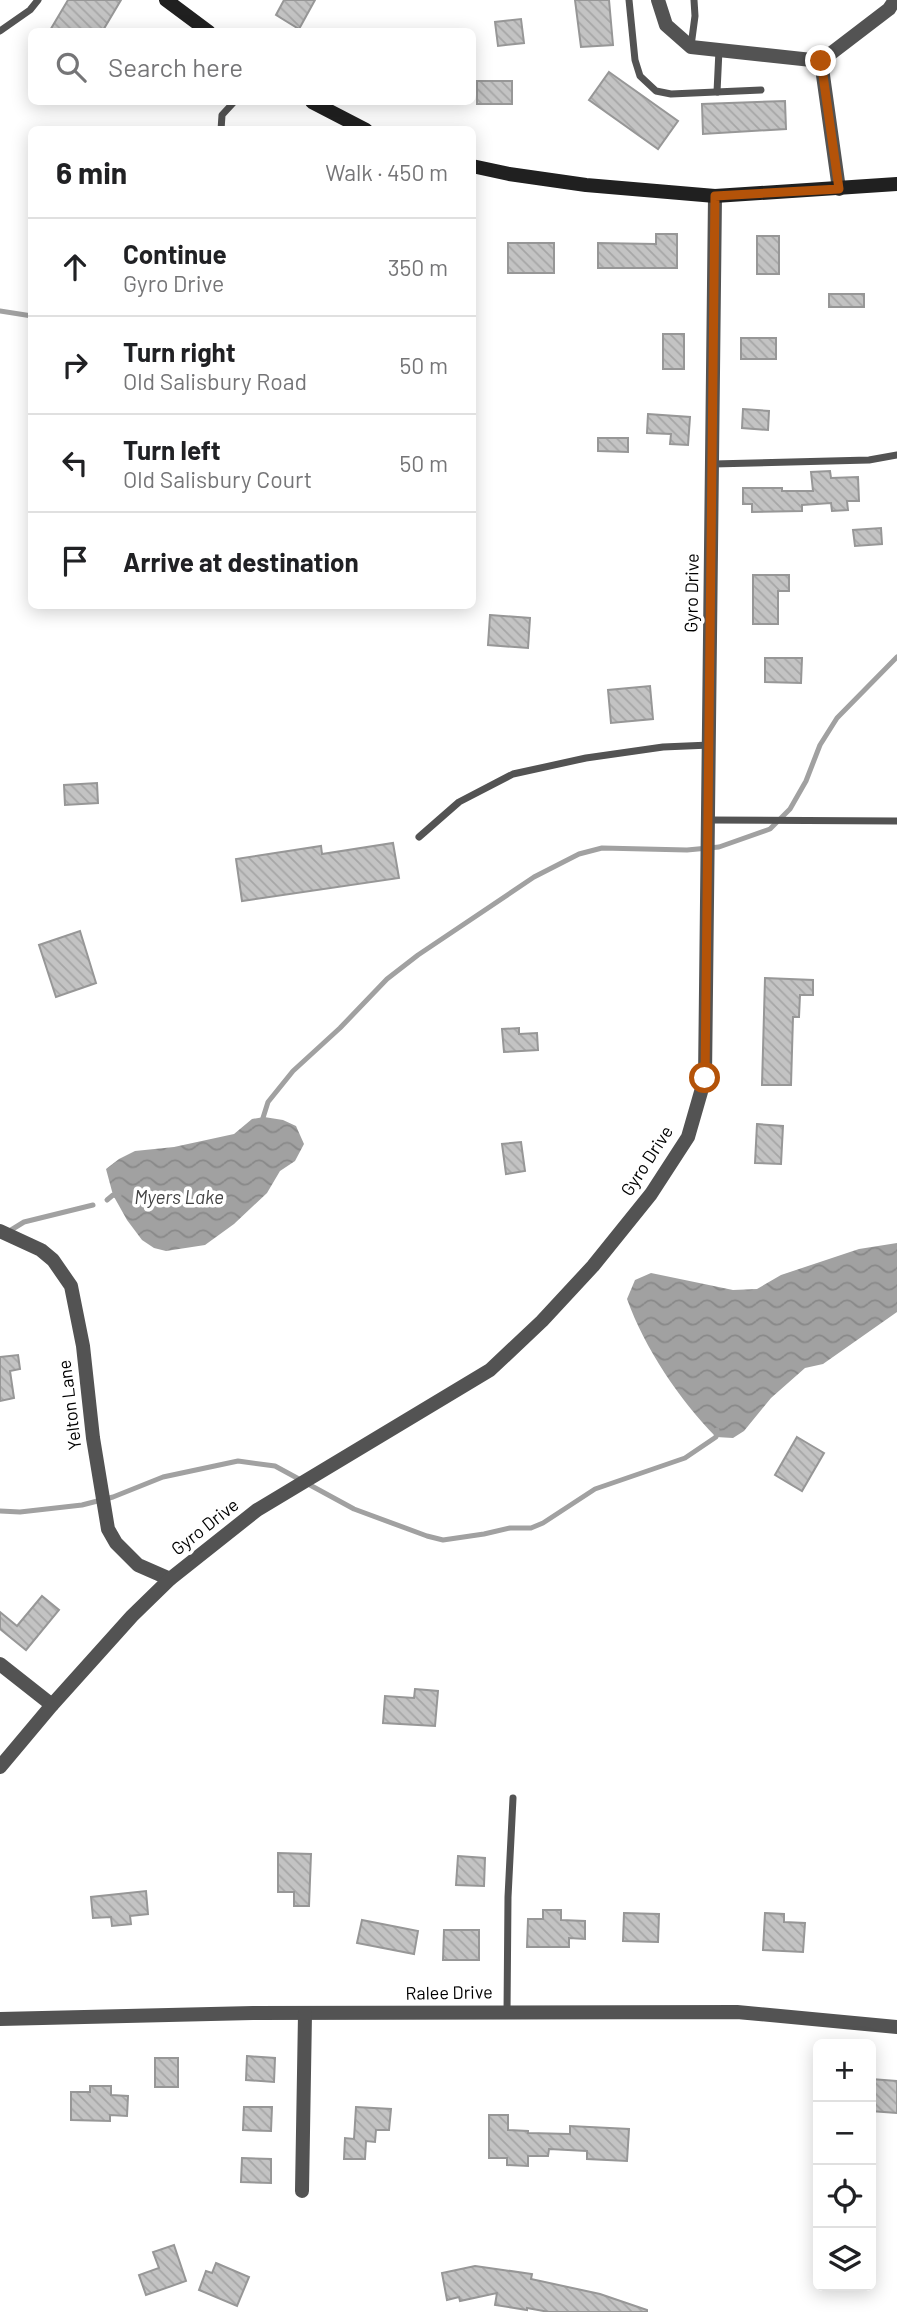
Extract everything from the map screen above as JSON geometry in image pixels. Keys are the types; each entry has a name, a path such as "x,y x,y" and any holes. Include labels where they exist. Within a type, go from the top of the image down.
{"main road":[{"path":"166,0 204,28"},
{"path":"318,105 358,126"},
{"path":"476,167 586,185 715,196 897,184"}],"street":[{"path":"658,0 666,25 691,47 821,61 889,9 895,0"},
{"path":"821,61 839,189"},
{"name":"Gyro Drive","path":"0,1767 52,1704 132,1616 170,1579 257,1510 491,1370 566,1296 651,1194 688,1137 705,1078 715,196"},
{"name":"Yelton Lane","path":"0,1231 41,1250 53,1259 71,1286 83,1346 93,1438 108,1530 116,1544 138,1565 170,1579"},
{"path":"0,1664 52,1704"},
{"name":"Ralee Drive","path":"0,2019 507,2012 737,2012 897,2027"},
{"path":"302,2191 305,2014"}],"lane":[{"path":"0,31 30,10 38,0"},
{"path":"629,0 635,60 640,76 656,92 671,94 761,90"},
{"path":"691,47 694,0"},
{"path":"717,92 719,50"},
{"path":"221,126 222,115 231,105"},
{"path":"713,464 869,460 897,455"},
{"path":"419,837 459,802 513,774 663,747 710,745"},
{"path":"709,820 897,821"},
{"path":"507,2012 508,1897 513,1798"}],"water":[{"name":"Myers Lake","path":"264,1117 283,1120 296,1126 304,1144 295,1161 280,1171 267,1193 234,1224 205,1245 166,1251 154,1248 142,1240 113,1195 106,1169 135,1151 174,1147 234,1134 252,1119"},
{"path":"897,1243 897,1312 823,1364 805,1368 771,1398 744,1431 733,1438 716,1437 676,1390 653,1355 627,1299 635,1280 651,1273 733,1290 757,1289 781,1275 859,1249"}],"building":[{"path":"68,0 121,0 104,28 51,28"},
{"path":"284,0 315,0 300,28 276,15"},
{"path":"575,0 609,0 613,45 581,47"},
{"path":"521,19 524,43 498,46 495,22"},
{"path":"609,72 678,121 658,149 589,100"},
{"path":"477,81 512,81 512,104 477,104"},
{"path":"785,101 786,129 703,134 702,104"},
{"path":"656,234 677,234 677,268 598,268 598,243 656,244"},
{"path":"757,236 779,236 779,274 757,274"},
{"path":"508,243 554,243 554,273 508,273"},
{"path":"829,294 864,294 864,307 829,307"},
{"path":"663,334 684,334 684,369 663,369"},
{"path":"741,338 776,338 776,359 741,359"},
{"path":"743,409 769,411 768,430 742,428"},
{"path":"648,414 690,417 688,445 670,444 671,434 647,433"},
{"path":"598,438 628,438 628,452 598,451"},
{"path":"830,471 831,478 858,477 859,501 847,501 848,510 832,511 831,503 802,505 802,511 752,512 752,504 743,504 743,488 813,491 811,472"},
{"path":"881,528 882,544 855,546 853,530"},
{"path":"753,575 789,575 789,591 778,591 778,624 753,624"},
{"path":"490,615 530,618 528,648 488,645"},
{"path":"765,658 802,658 801,683 765,682"},
{"path":"650,686 653,719 611,723 608,690"},
{"path":"97,783 98,803 65,805 64,785"},
{"path":"393,843 399,878 242,901 236,859 321,846 322,854"},
{"path":"80,931 96,983 56,997 39,945"},
{"path":"765,978 813,980 813,995 800,995 799,1017 793,1017 791,1085 762,1085"},
{"path":"519,1028 519,1034 537,1033 538,1050 504,1052 502,1029"},
{"path":"757,1124 783,1126 781,1164 755,1163"},
{"path":"521,1142 525,1171 506,1174 502,1144"},
{"path":"18,1355 20,1369 10,1371 14,1398 0,1401 0,1357"},
{"path":"797,1437 824,1453 802,1491 775,1475"},
{"path":"42,1596 59,1610 26,1650 0,1629 0,1612 17,1626"},
{"path":"415,1689 438,1691 435,1726 383,1723 385,1696 414,1698"},
{"path":"278,1853 311,1854 309,1906 294,1906 294,1892 278,1892"},
{"path":"458,1856 485,1858 484,1886 456,1885"},
{"path":"146,1891 148,1914 130,1916 131,1924 112,1926 111,1917 93,1918 91,1897"},
{"path":"543,1910 561,1910 561,1920 585,1921 585,1939 569,1938 569,1947 527,1947 528,1919 543,1919"},
{"path":"624,1913 659,1914 658,1942 623,1941"},
{"path":"765,1913 784,1914 784,1922 805,1923 803,1952 763,1950"},
{"path":"362,1920 418,1931 414,1954 357,1943"},
{"path":"444,1930 479,1930 479,1960 443,1960"},
{"path":"247,2056 275,2058 274,2082 246,2080"},
{"path":"155,2058 178,2058 178,2087 155,2087"},
{"path":"876,2079 897,2081 897,2113 876,2111"},
{"path":"90,2086 111,2086 111,2095 128,2096 127,2116 110,2115 110,2121 71,2120 71,2092 90,2092"},
{"path":"244,2107 272,2107 271,2131 243,2130"},
{"path":"356,2107 391,2109 389,2130 376,2130 375,2142 366,2141 365,2159 344,2159 345,2138 354,2139"},
{"path":"489,2115 508,2115 508,2130 528,2133 570,2134 570,2126 629,2129 627,2161 587,2159 587,2151 549,2149 548,2156 528,2156 528,2166 507,2165 507,2158 489,2158"},
{"path":"242,2158 271,2159 271,2183 241,2182"},
{"path":"174,2245 186,2281 146,2295 139,2275 159,2268 153,2252"},
{"path":"216,2263 249,2277 237,2306 199,2290 206,2271 212,2273"},
{"path":"475,2266 532,2274 531,2279 600,2294 647,2312 527,2310 495,2305 497,2293 460,2301 459,2297 447,2300 442,2273"}],"waterway":[{"path":"0,311 28,315"},
{"path":"262,1121 268,1102 293,1071 340,1028 387,979 534,877 579,854 602,848 687,850 719,847 770,829 790,809 806,781 820,745 837,718 897,657"},
{"path":"107,1200 113,1195 119,1196"},
{"path":"11,1230 24,1222 93,1205"},
{"path":"0,1511 20,1512 82,1505 113,1497 163,1477 238,1461 275,1466 354,1509 443,1540 510,1528 531,1528 595,1489 685,1458 716,1437 717,1430"}],"route":[{"path":"705,1078 715,196 839,189 821,61"}]}
